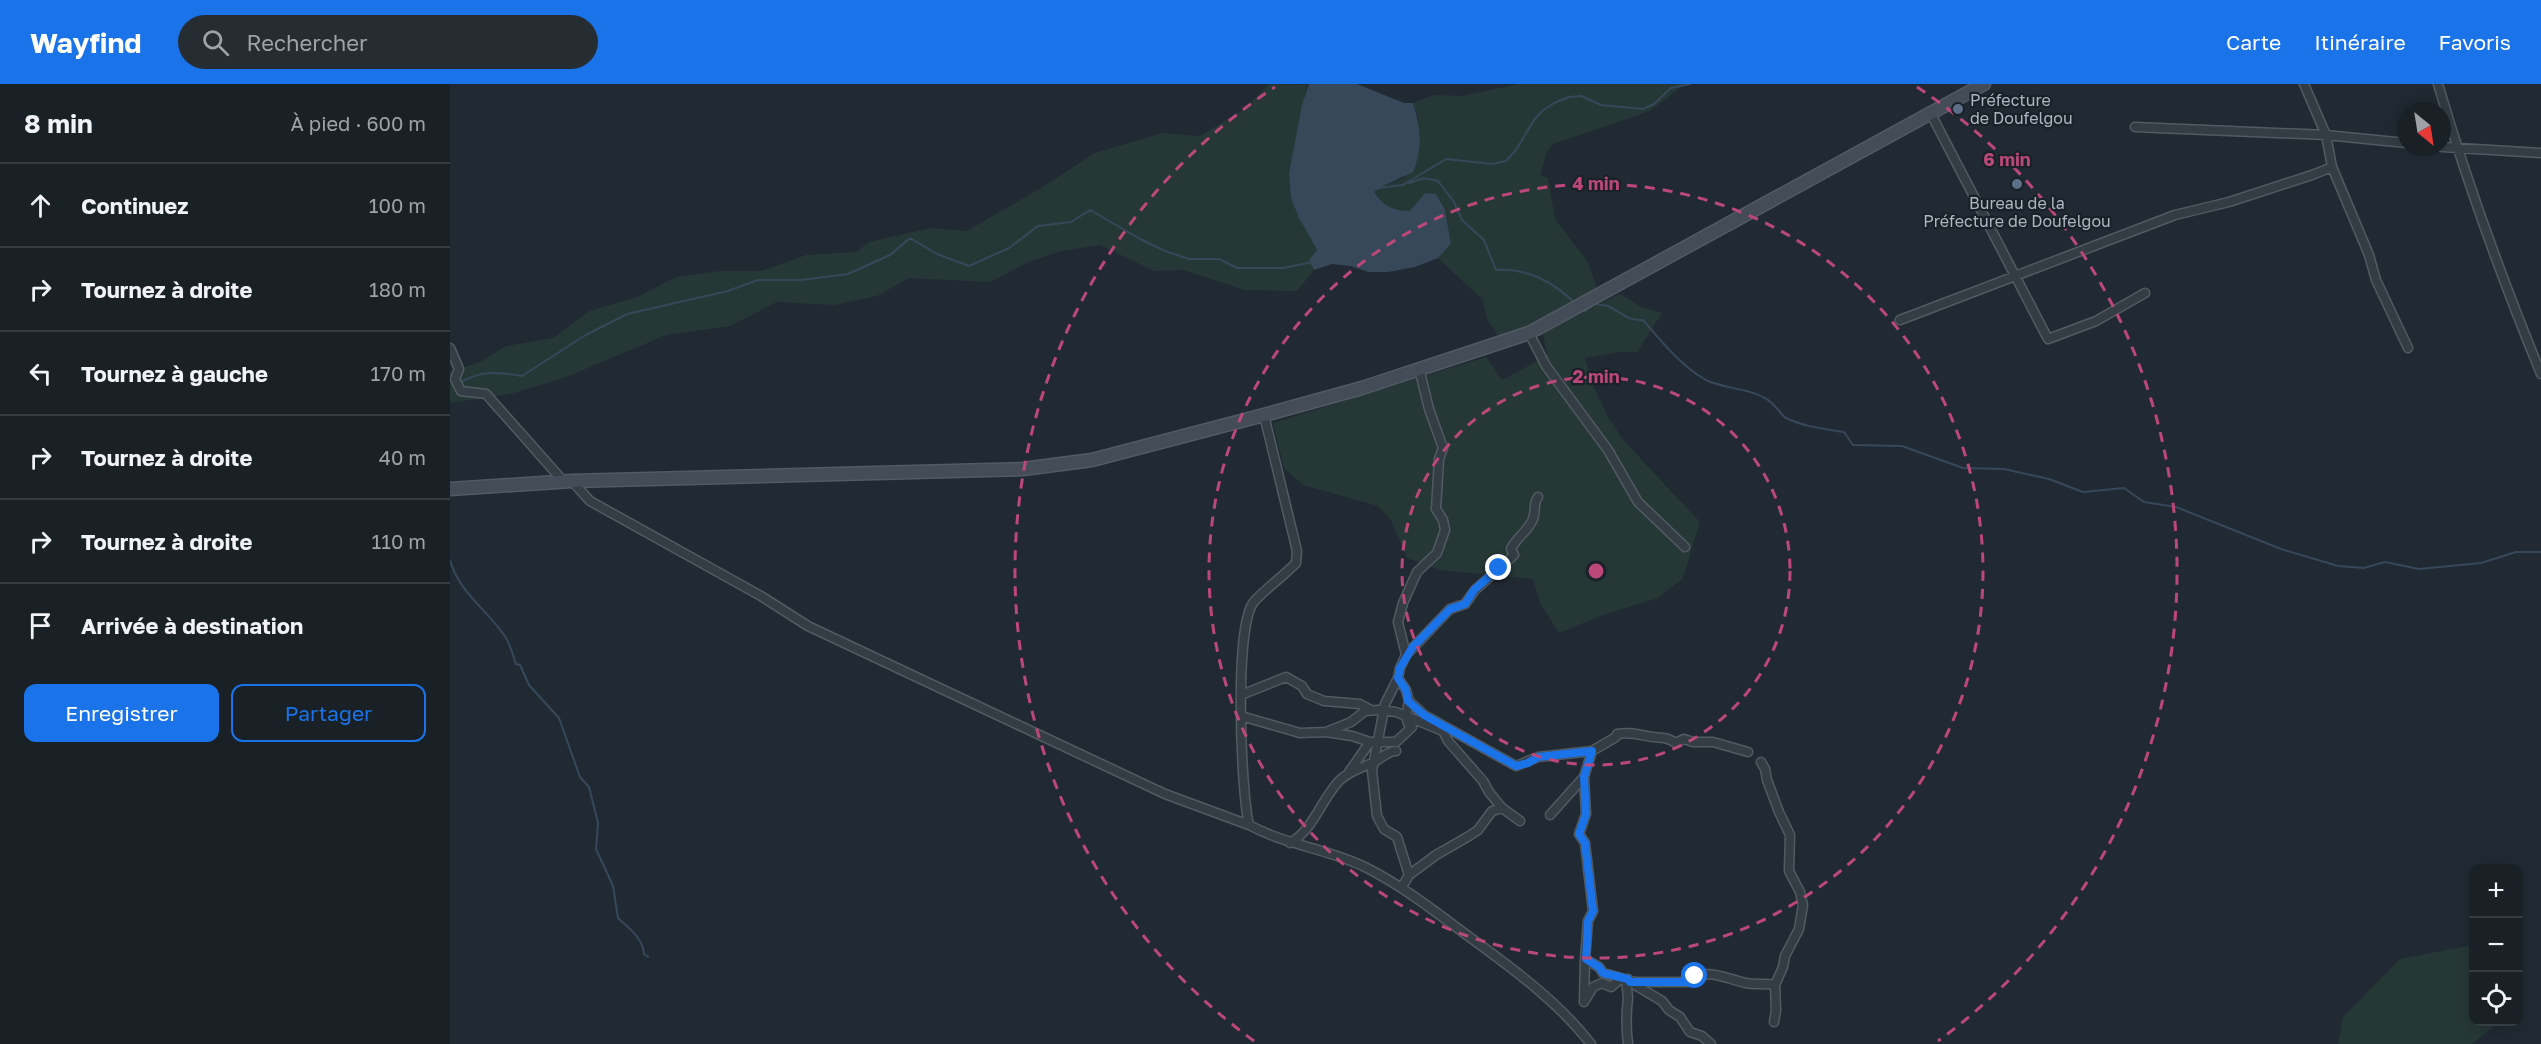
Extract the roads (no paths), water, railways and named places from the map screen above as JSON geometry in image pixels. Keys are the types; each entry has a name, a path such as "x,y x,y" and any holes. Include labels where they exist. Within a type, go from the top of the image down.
{"main road":[{"path":"450,489 568,482 1023,469 1092,460 1264,415 1362,388 1530,333 1984,84"}],"street":[{"path":"2304,84 2326,135 2332,166 2369,255 2376,280 2408,348"},
{"path":"2438,84 2457,148 2517,316 2541,372"},
{"path":"1931,114 2048,339 2096,321 2145,293"},
{"path":"2135,127 2326,135 2397,142"},
{"path":"2451,148 2541,153"},
{"path":"1900,320 2175,215 2229,202 2313,176 2332,166"},
{"path":"1530,333 1546,366 1608,450 1638,502 1685,547"},
{"path":"450,348 459,369 455,379 461,391 486,394 568,482 590,501 761,596 808,626 1165,794 1290,843 1325,851 1364,866 1402,887 1491,952 1556,1005 1591,1044"},
{"path":"1406,655 1398,622 1403,603 1417,572 1437,552 1445,530 1443,520 1436,509 1439,459 1443,448 1429,409 1419,369"},
{"path":"1249,825 1244,804 1241,716 1246,621 1253,603 1296,563 1297,551 1264,415"},
{"path":"1409,875 1397,837 1384,829 1377,816 1372,771 1375,761 1374,742 1385,708 1406,655 1450,609 1465,604 1474,590 1514,555 1511,549 1516,539 1522,535 1533,520 1535,501 1538,496"},
{"path":"1241,695 1286,677 1302,686 1307,694 1324,701 1360,704 1371,711"},
{"path":"1398,678 1406,690 1408,701 1406,717 1410,729"},
{"path":"1408,701 1424,715 1516,766 1538,757 1592,751 1616,737 1617,734 1633,732 1646,736 1664,736 1676,743 1684,739 1693,742 1713,742 1742,748 1748,752"},
{"path":"1326,732 1351,722 1365,711 1385,708 1443,731 1448,741 1476,772 1502,808 1520,821"},
{"path":"1241,716 1300,733 1326,732 1374,742 1396,742 1420,722"},
{"path":"1290,843 1298,838 1313,821 1337,783 1374,742"},
{"path":"1348,772 1375,761 1391,751 1396,751"},
{"path":"1592,751 1584,777 1586,814 1579,834 1585,843 1593,911 1588,921 1584,1002 1593,987 1602,983 1611,987 1619,980 1688,982 1695,976 1705,974 1726,976 1743,983 1775,985"},
{"path":"1761,762 1779,813 1790,835 1789,871 1800,892 1803,905 1799,928 1785,956 1784,967 1775,985 1774,1022"},
{"path":"1550,815 1584,777"},
{"path":"1402,887 1409,875 1436,855 1470,836 1478,830 1492,811 1502,808"},
{"path":"1586,959 1599,967 1603,973 1631,980 1635,985 1662,1001 1669,1010 1680,1017 1690,1032 1701,1036 1710,1044"},
{"path":"1628,1044 1625,1011 1628,996 1626,983 1631,980"}],"water":[{"path":"1309,84 1357,84 1404,103 1413,103 1418,121 1420,146 1413,172 1374,192 1389,207 1404,211 1410,211 1425,193 1436,194 1445,210 1451,244 1438,258 1415,267 1388,272 1369,272 1350,266 1332,264 1314,270 1309,260 1317,250 1291,198 1289,173 1302,105"}],"waterway":[{"path":"1378,188 1403,185 1446,159 1492,164 1506,161 1542,111 1569,97 1581,96 1601,105 1643,109 1654,104 1671,88 1690,84"},
{"path":"1409,183 1424,178 1438,181 1454,202 1462,220 1484,240 1496,270 1519,271 1540,278 1576,304"},
{"path":"461,382 476,375 490,373 522,376 584,336 627,314 728,291 758,280 801,280 848,274 890,255 910,238 937,254 969,266 1009,248 1038,226 1071,222 1090,210 1140,239 1189,259 1219,259 1237,268 1283,268 1313,262"},
{"path":"1583,309 1585,311 1595,304 1605,305 1629,318 1643,320 1664,345 1706,380 1763,397 1786,418 1800,424 1844,432 1853,445 1902,446 1963,468 2004,469 2049,479 2083,492 2124,488 2144,502 2176,507 2281,549 2338,566 2364,568 2385,562 2419,569 2481,563 2516,552 2541,552"},
{"path":"450,560 454,572 467,592 506,638 516,664 520,665 529,685 559,718 580,777 589,787 598,823 596,849 613,886 618,918 638,938 644,954 648,957"}],"place":[{"name":"Préfecture de Doufelgou","path":"1958,109"},
{"name":"Bureau de la Préfecture de Doufelgou","path":"2017,184"}]}
